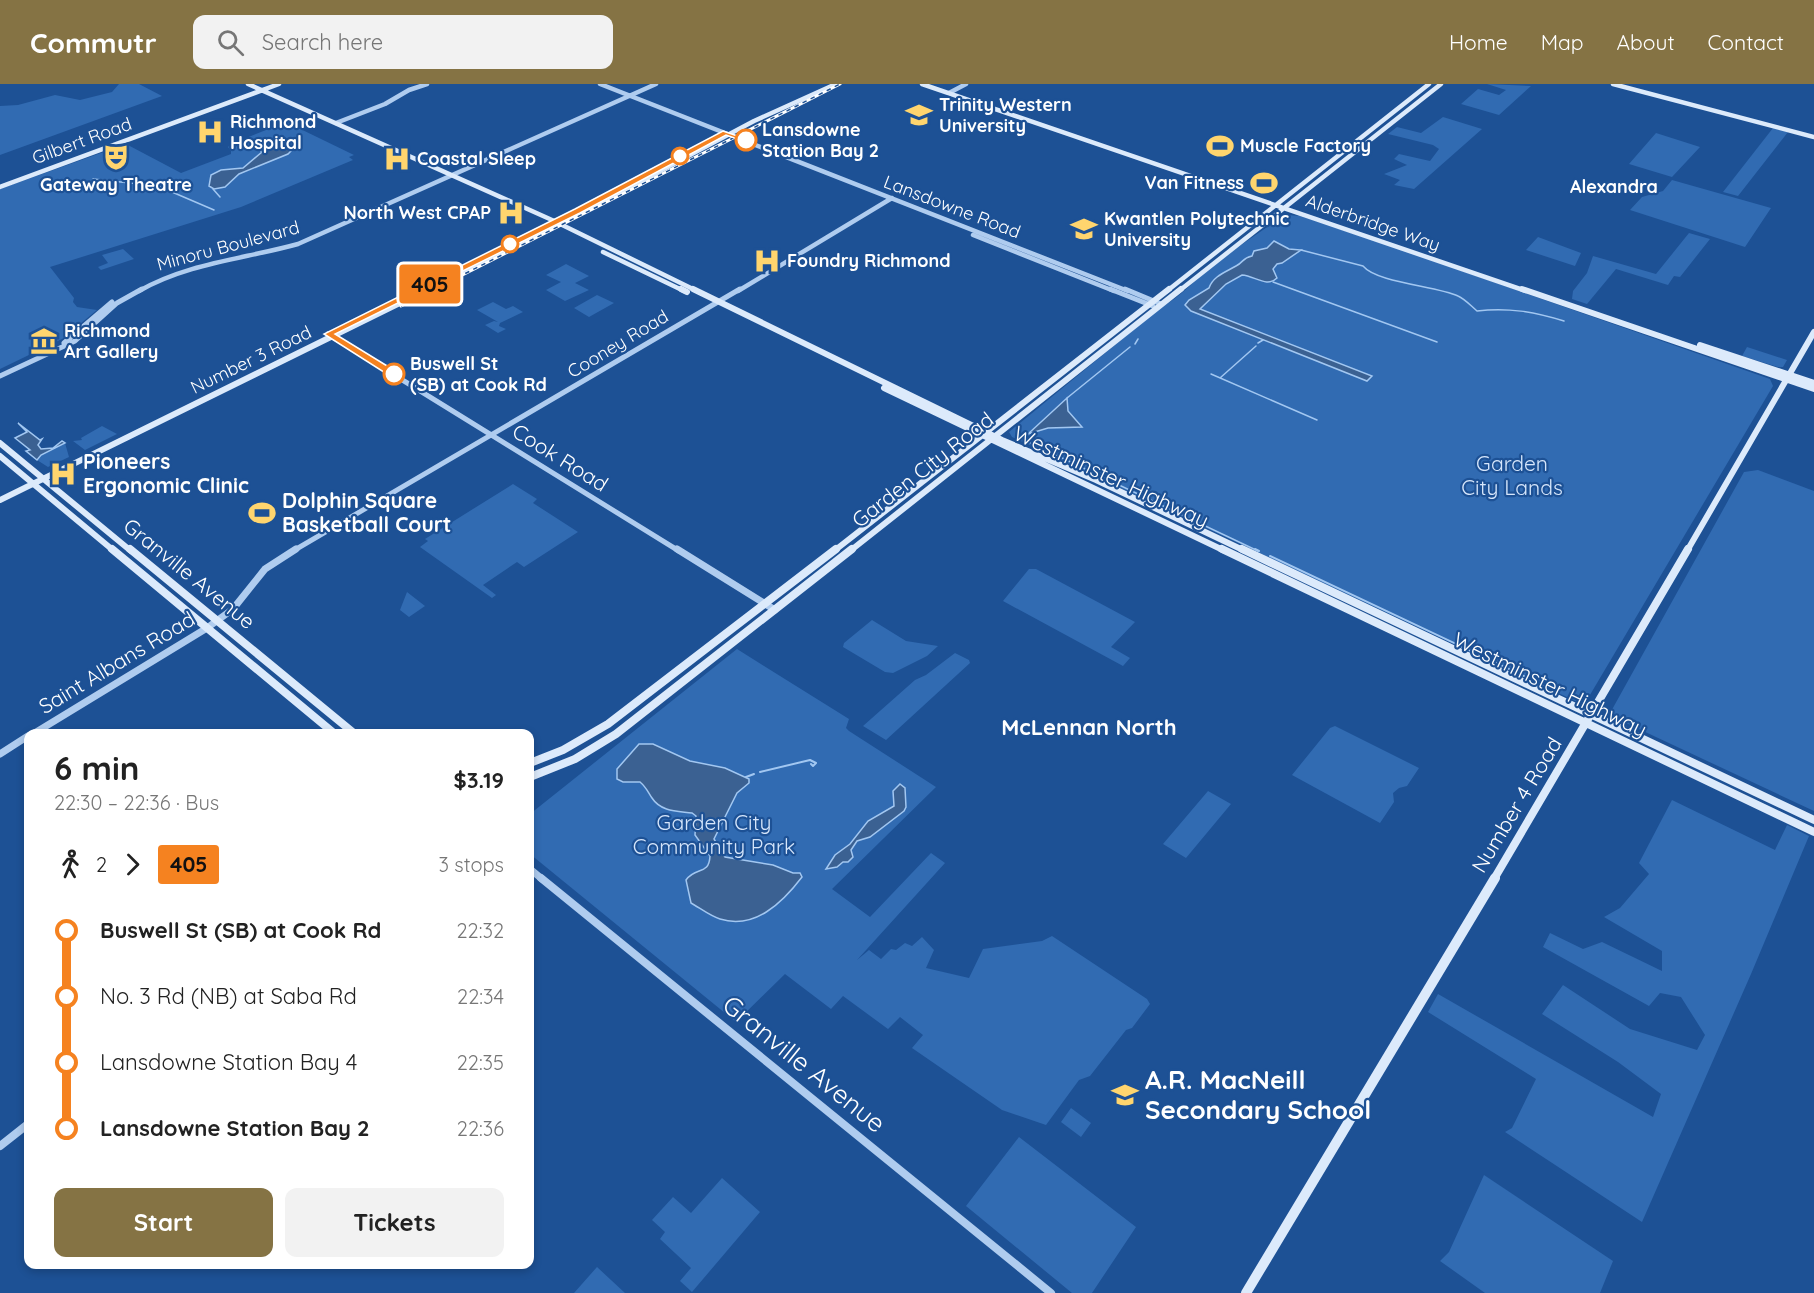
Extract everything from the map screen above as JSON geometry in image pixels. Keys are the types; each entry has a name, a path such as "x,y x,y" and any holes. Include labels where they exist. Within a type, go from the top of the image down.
{"main road":[{"name":"Westminster Highway","path":"248,84 405,153 988,436 1096,480 1587,723 1814,832"},
{"name":"Westminster Highway","path":"258,84 265,90"},
{"name":"Gilbert Road","path":"0,186 279,84"},
{"name":"Gilbert Road","path":"265,90 285,84"},
{"name":"Number 3 Road","path":"0,500 41,477 554,225 726,134 827,84"},
{"name":"Number 3 Road","path":"726,134 836,84"},
{"name":"Alderbridge Way","path":"922,84 1270,199 1278,204"},
{"name":"Alderbridge Way","path":"932,84 1258,199 1787,377 1814,389"},
{"name":"Garden City Road","path":"534,776 570,762 605,742 775,610 1149,304 1158,303 1268,211 1429,84"},
{"name":"Garden City Road","path":"534,761 591,736 988,436 1158,303 1277,214 1441,84"},
{"path":"1612,84 1814,137"},
{"name":"Westminster Highway","path":"395,150 397,154 449,175"},
{"path":"1270,199 1282,196 1320,170"},
{"path":"1258,199 1268,211"},
{"name":"Alderbridge Way","path":"1286,207 1299,214 1764,372 1814,383"},
{"path":"1277,214 1299,214"},
{"path":"728,296 730,308"},
{"name":"Westminster Highway","path":"716,303 988,436"},
{"name":"Number 4 Road","path":"1246,1293 1587,723 1814,332"},
{"path":"1764,372 1781,388 1806,386"},
{"name":"Granville Avenue","path":"0,443 349,729"},
{"name":"Granville Avenue","path":"0,456 329,729"},
{"name":"Number 3 Road","path":"0,494 31,482"},
{"name":"Westminster Highway","path":"1257,560 1592,714 1814,820"}],"street":[{"path":"336,123 385,104 409,90 427,84"},
{"name":"Lansdowne Road","path":"600,84 1149,304"},
{"name":"Minoru Boulevard","path":"0,374 70,339 103,308 154,278 207,260 290,243 656,84"},
{"path":"950,92 966,84"},
{"name":"Lansdowne Road","path":"890,200 1158,303"},
{"name":"Cooney Road","path":"218,621 241,601 273,562 890,200"},
{"name":"Cook Road","path":"331,335 775,610"},
{"name":"Saint Albans Road","path":"41,729 218,621"},
{"name":"Saint Albans Road","path":"0,754 24,739"},
{"name":"Granville Avenue","path":"534,872 1051,1293"},
{"path":"0,1146 24,1127"}],"green space":[{"path":"119,84 139,84 162,96 0,155 0,106 18,105 55,95 80,100 112,92"},
{"path":"1487,84 1531,86 1499,115 1461,104 1478,89 1499,95 1506,90"},
{"path":"1443,117 1482,129 1414,189 1394,185 1400,180 1384,174 1407,165 1394,159 1399,154 1430,161 1439,149 1433,145 1388,134 1397,127 1421,133"},
{"path":"286,122 354,155 349,157 353,160 241,207 50,267 74,298 73,302 77,307 97,310 62,339 0,369 0,189 126,144 181,173 231,154 228,147 231,144"},
{"path":"1773,128 1788,132 1738,196 1723,192"},
{"path":"1656,133 1700,147 1672,177 1629,164"},
{"path":"1672,180 1771,208 1745,247 1630,210 1642,197 1663,191"},
{"name":"Garden City Lands","path":"1288,215 1300,216 1408,252 1770,379 1773,386 1584,705 1012,437 1009,432 1160,308 1230,253 1280,218"},
{"path":"1689,233 1710,239 1680,277 1674,276 1668,285 1616,269 1587,304 1572,299 1573,291 1587,273 1593,256 1656,274"},
{"path":"1538,237 1581,253 1575,266 1526,250"},
{"path":"123,249 134,259 101,270 98,267 108,263 102,255"},
{"path":"566,264 589,276 575,283 589,290 565,301 546,290 561,282 546,275"},
{"path":"597,295 614,303 589,317 574,308"},
{"path":"493,302 506,309 513,306 523,312 500,323 499,326 506,329 498,333 485,325 494,321 498,322 477,310"},
{"path":"1747,347 1787,360 1783,367 1778,367 1742,356"},
{"path":"102,426 117,434 85,450 73,441 82,440 81,438"},
{"path":"65,443 69,457 48,467 37,460 40,455"},
{"path":"1758,470 1814,491 1814,811 1609,715 1744,472"},
{"path":"513,484 537,499 533,503 578,532 524,567 517,562 483,585 496,595 492,598 420,547 428,541 425,539"},
{"path":"1029,569 1036,569 1135,622 1111,647 1130,658 1123,666 1003,601"},
{"path":"407,592 425,606 409,617 400,610"},
{"path":"872,620 906,641 938,646 927,656 893,673 885,672 843,647 844,643"},
{"name":"Garden City Community Park","path":"737,649 849,719 846,728 849,731 936,787 832,889 870,917 931,853 945,863 857,960 869,950 881,959 891,949 896,950 905,943 912,946 922,937 934,950 926,968 969,978 983,949 1042,941 1052,936 1147,999 1150,1004 1090,1076 1079,1080 1046,1125 1002,1110 912,1048 923,1035 900,1017 888,1029 843,996 831,1009 785,974 736,1022 534,857 534,811"},
{"path":"955,653 969,660 970,663 886,740 863,726 915,680 926,675"},
{"path":"1335,726 1419,768 1407,786 1393,793 1394,802 1380,823 1292,775 1330,728"},
{"path":"1208,791 1231,804 1186,858 1163,844"},
{"path":"1672,800 1775,850 1787,825 1809,836 1642,1222 1505,1132 1512,1128 1536,1079 1428,1012 1438,994 1653,1117 1661,1094 1618,1062 1542,1014 1563,985 1630,1029 1697,1050 1705,1035 1681,997 1660,993 1649,1006 1543,947 1550,933 1583,949 1602,942 1662,971 1662,951 1604,917 1620,908 1649,874 1639,863"},
{"path":"1071,1108 1091,1123 1081,1137 1061,1122"},
{"path":"1019,1137 1136,1227 1092,1293 1072,1293 966,1206"},
{"path":"1484,1175 1613,1261 1600,1293 1485,1293 1440,1261 1449,1252"},
{"path":"722,1178 760,1212 692,1292 680,1281 691,1268 660,1239 665,1232 652,1220 673,1197 691,1213"},
{"path":"597,1267 625,1293 574,1293"}],"shaded area":[{"path":"266,140 287,142 293,149 288,154 239,174 225,187 214,189 209,186 211,175 221,170 243,168 262,152 256,146"},
{"path":"1274,241 1289,249 1301,250 1277,264 1273,269 1277,278 1265,282 1242,275 1226,284 1200,309 1372,376 1367,381 1191,311 1185,305 1209,288 1220,275 1252,256 1254,251 1267,248"},
{"path":"1067,398 1068,411 1082,427 1048,428 1028,434"},
{"path":"18,423 40,440 42,439 38,445 41,449 53,448 62,441 65,443 41,455 37,460 26,451 30,450 15,438 27,432"},
{"path":"639,744 653,744 690,761 725,768 749,779 749,783 737,793 714,839 725,857 773,865 793,873 800,873 802,877 786,896 767,912 745,921 716,918 691,903 686,880 694,873 705,869 710,856 695,835 696,816 692,813 660,806 640,782 623,782 617,779 617,769"},
{"path":"900,784 905,788 906,807 904,811 870,837 857,841 851,850 853,857 848,862 826,869 835,855 850,844 868,821 894,806 893,791"}],"waterway":[{"path":"93,179 158,186 214,210"},
{"path":"213,189 220,197"},
{"path":"1301,250 1363,266 1370,272 1394,280 1458,296 1477,311 1521,311 1564,321"},
{"path":"1273,282 1437,342"},
{"path":"1135,344 1138,339"},
{"path":"1258,343 1263,340"},
{"path":"1220,378 1256,346"},
{"path":"1067,398 1130,347"},
{"path":"1211,374 1220,378"},
{"path":"1220,378 1317,420"},
{"path":"1018,437 1258,551"},
{"path":"1255,549 1259,551"},
{"path":"1270,556 1545,686"},
{"path":"760,772 810,760 816,763 813,766 811,764"},
{"path":"746,777 754,774"}],"railway":[{"path":"401,306 840,84"}],"bus line":[{"name":"405","path":"394,374 328,334 578,211 725,132 746,140"}],"place":[{"name":"Trinity Western University","path":"919,115"},
{"name":"Richmond Hospital","path":"210,132"},
{"name":"Lansdowne Station Bay 2","path":"746,140"},
{"name":"Muscle Factory","path":"1220,146"},
{"name":"Gateway Theatre","path":"116,157"},
{"name":"Coastal Sleep","path":"397,159"},
{"name":"Van Fitness","path":"1264,183"},
{"name":"North West CPAP","path":"511,213"},
{"name":"Kwantlen Polytechnic University","path":"1084,229"},
{"name":"Foundry Richmond","path":"767,261"},
{"name":"Richmond Art Gallery","path":"44,341"},
{"name":"Buswell St (SB) at Cook Rd","path":"394,374"},
{"name":"Pioneers Ergonomic Clinic","path":"63,474"},
{"name":"Dolphin Square Basketball Court","path":"262,513"},
{"name":"A.R. MacNeill Secondary School","path":"1125,1095"}],"district":[{"name":"Alexandra","path":"1614,187"},
{"name":"McLennan North","path":"1089,727"}]}
